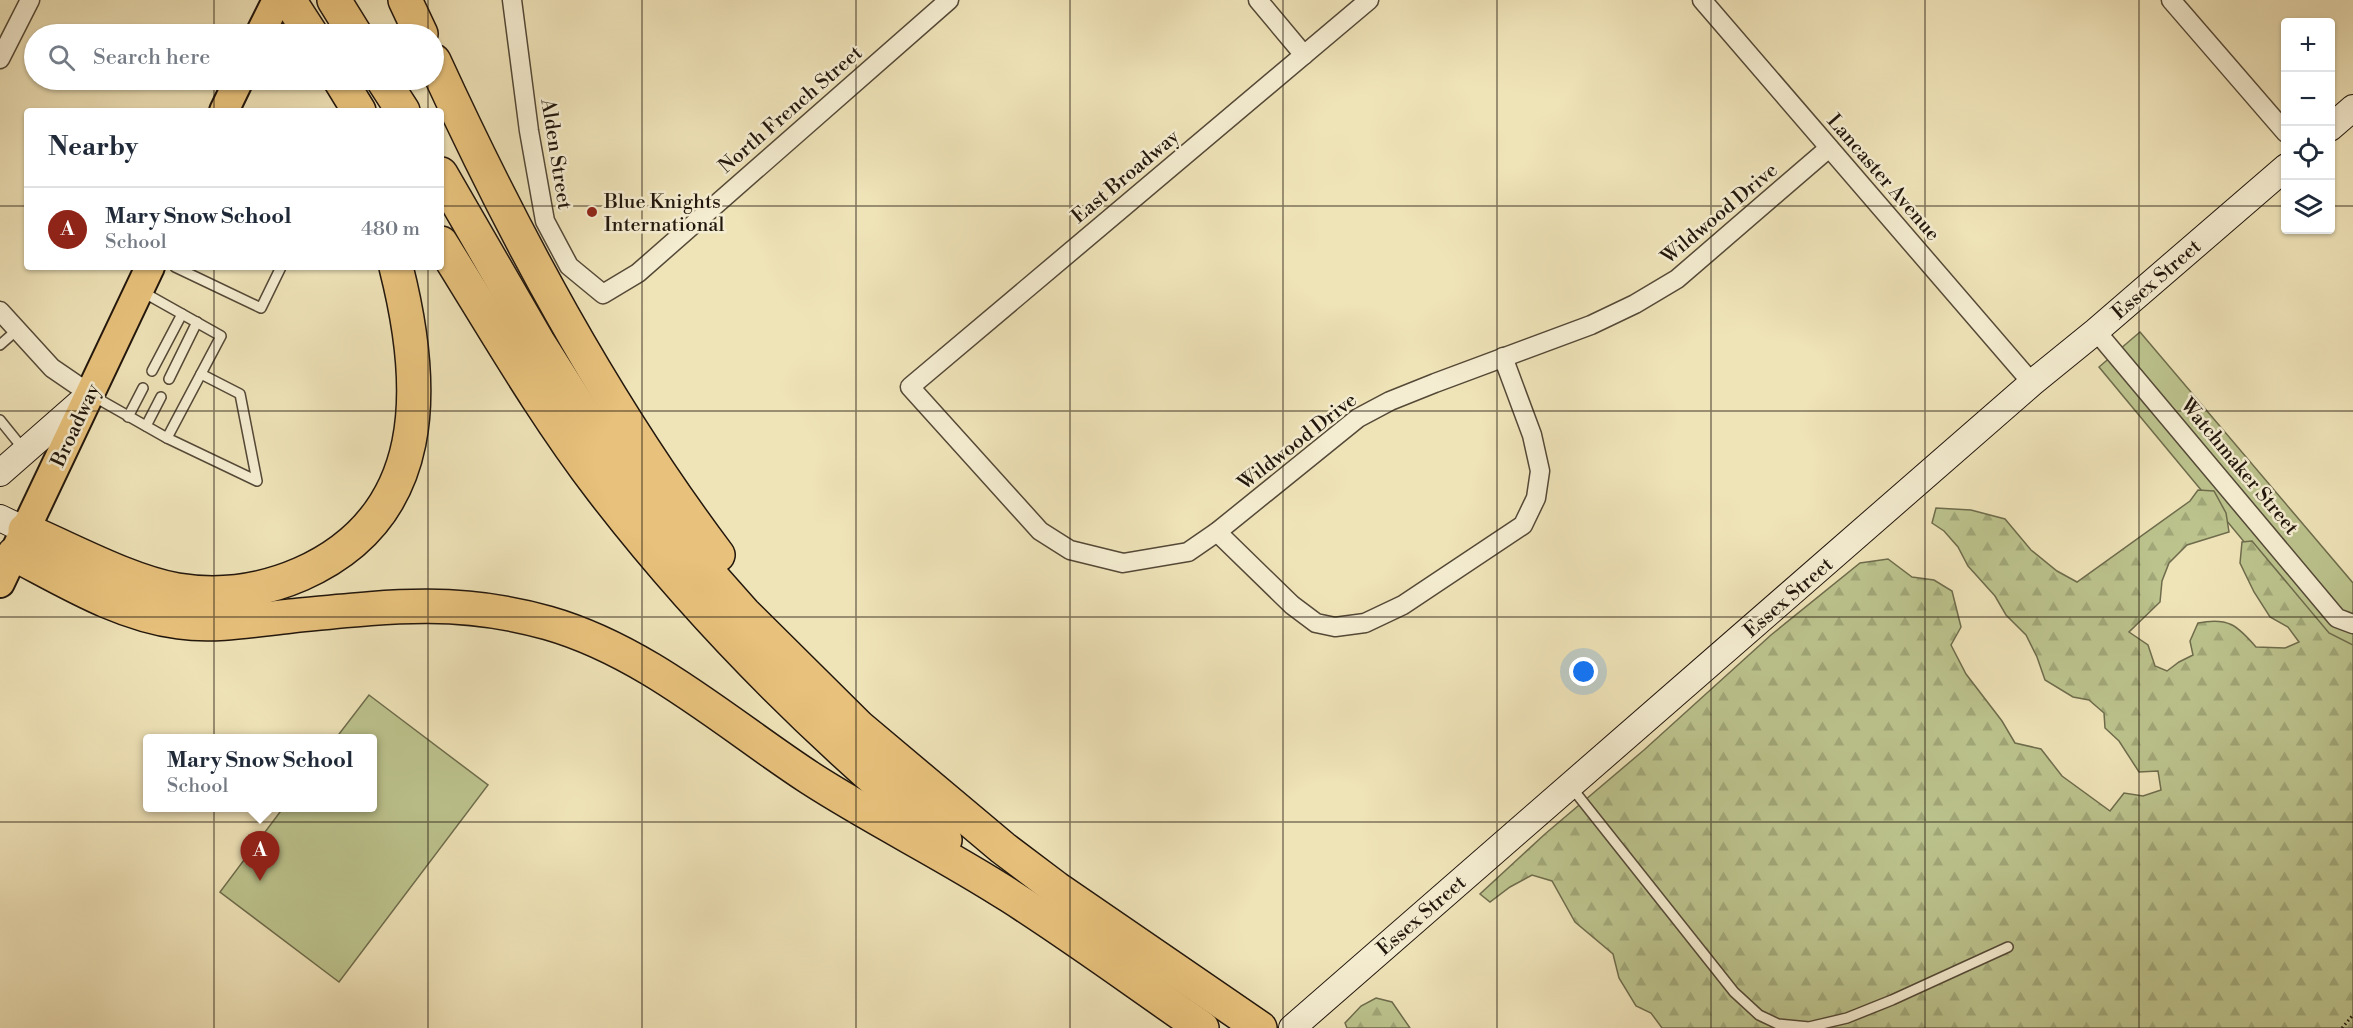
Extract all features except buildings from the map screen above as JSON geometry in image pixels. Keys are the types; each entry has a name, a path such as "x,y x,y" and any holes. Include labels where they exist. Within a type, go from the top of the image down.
{"highway":[{"path":"334,0 350,24"},
{"path":"405,0 416,24"},
{"path":"444,82 498,194 558,307 649,459 706,540 747,592 767,636"},
{"path":"389,90 401,108"},
{"path":"444,179 538,342 602,443 651,508 767,636 859,727 1004,848 1056,888 1260,1028"},
{"path":"444,248 542,406 582,463 644,543 688,594 757,669 829,738 904,806 1010,896"},
{"path":"8,546 177,590 210,593 241,592 281,582 315,567 347,546 371,523 391,494 410,444 414,404 412,365 397,270"},
{"path":"8,546 116,604 174,621 227,622 384,607 436,605 491,611 538,620 569,630 608,646 648,668 840,797 1010,896 1202,1028"}],"main road":[{"path":"276,24 294,13"},
{"path":"225,108 234,90"},
{"name":"Broadway","path":"8,546 90,394 145,279"}],"street":[{"path":"0,59 30,0"},
{"name":"Alden Street","path":"512,0 528,131 545,221 569,266 603,294"},
{"name":"North French Street","path":"603,294 638,273 949,0"},
{"path":"1258,0 1304,55"},
{"name":"East Broadway","path":"910,387 1369,0"},
{"name":"Lancaster Avenue","path":"1702,0 2032,383"},
{"path":"2171,0 2281,127"},
{"path":"2333,126 2353,108"},
{"name":"Wildwood Drive","path":"910,387 1040,531 1070,550 1123,562 1188,552 1217,532 1358,418 1390,401 1591,325 1635,304 1677,279 1829,148"},
{"name":"Essex Street","path":"1292,1028 2032,383 2096,331 2281,170"},
{"path":"0,311 52,368 90,394 0,473"},
{"name":"Watchmaker Street","path":"2096,331 2337,618 2353,624"},
{"path":"1217,532 1292,605 1316,623 1335,627 1365,623 1403,605 1522,525 1536,498 1540,471 1532,435 1503,357"}],"lane":[{"path":"181,270 261,308 280,270"},
{"path":"195,277 198,270"},
{"path":"145,279 182,314 221,336 167,438"},
{"path":"152,371 182,314"},
{"path":"169,379 197,322"},
{"path":"0,345 16,330"},
{"path":"90,394 167,438 257,481 240,394 201,374"},
{"path":"128,417 143,388"},
{"path":"146,426 161,397"},
{"path":"0,420 25,451"},
{"path":"1571,786 1734,992 1759,1015 1778,1024 1809,1027 1847,1018 2008,947"}],"path":[{"path":"2342,1028 2353,1015"}],"green space":[{"path":"2140,332 2353,583 2353,673 2099,367"},
{"path":"2198,490 2214,491 2226,513 2229,532 2187,545 2169,563 2162,581 2160,602 2129,632 2148,645 2155,666 2167,671 2193,655 2190,641 2198,623 2208,621 2231,624 2256,647 2285,648 2299,642 2288,627 2270,617 2254,592 2240,563 2242,542 2252,541 2329,633 2353,645 2353,1028 1662,1028 1651,1013 1636,1006 1619,978 1613,954 1575,922 1552,881 1532,875 1510,887 1490,902 1480,894 1771,635 1860,563 1888,559 1912,577 1934,580 1952,591 1961,627 1951,645 1966,674 2002,721 2015,743 2041,749 2062,776 2110,811 2124,793 2143,796 2161,790 2158,771 2139,772 2119,741 2105,728 2104,713 2089,700 2073,697 2045,680 2026,635 2006,615 1995,596 1968,566 1958,547 1944,531 1932,523 1936,508 1971,510 2005,519 2031,550 2057,571 2077,582 2190,501"},
{"path":"369,695 488,785 339,982 220,892 280,812 377,812 377,734 339,734"},
{"path":"1376,998 1392,1002 1410,1028 1347,1028 1345,1023 1361,1006"}],"place":[{"name":"Blue Knights International","path":"592,212"},
{"name":"Mary Snow School","path":"260,881"}]}
